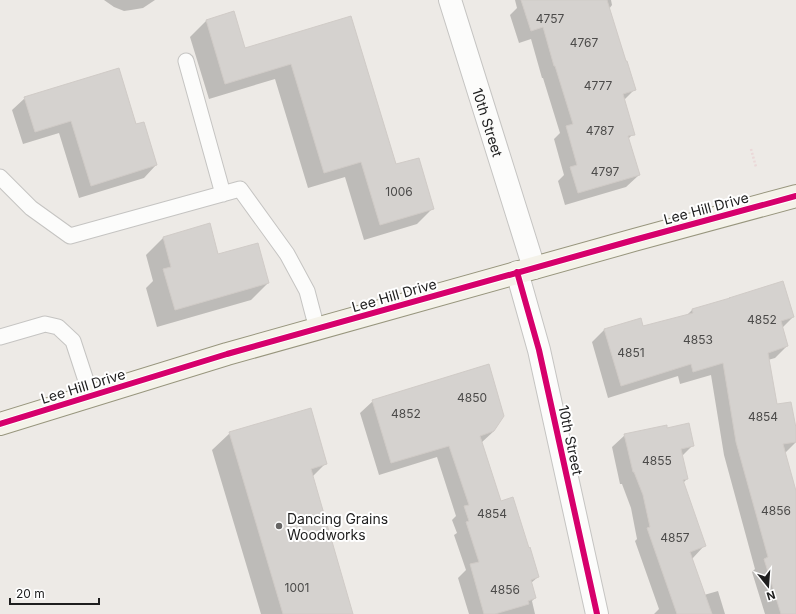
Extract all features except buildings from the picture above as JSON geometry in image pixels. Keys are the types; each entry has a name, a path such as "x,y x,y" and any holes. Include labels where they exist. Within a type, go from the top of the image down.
{"street":[{"name":"10th Street","path":"450,0 526,270 540,350 597,614"},
{"name":"Lee Hill Drive","path":"0,424 227,354 796,196"}],"lane":[{"path":"186,61 223,194"},
{"path":"0,177 31,208 70,236 240,189 287,254 307,291 317,329"},
{"path":"0,337 45,324 58,327 74,341 91,396"}],"path":[{"path":"751,148 756,167"}],"cycle path":[{"path":"0,424 227,354 796,196"},
{"path":"517,272 539,350 597,614"}],"place":[{"name":"Dancing Grains Woodworks","path":"279,526"}]}
